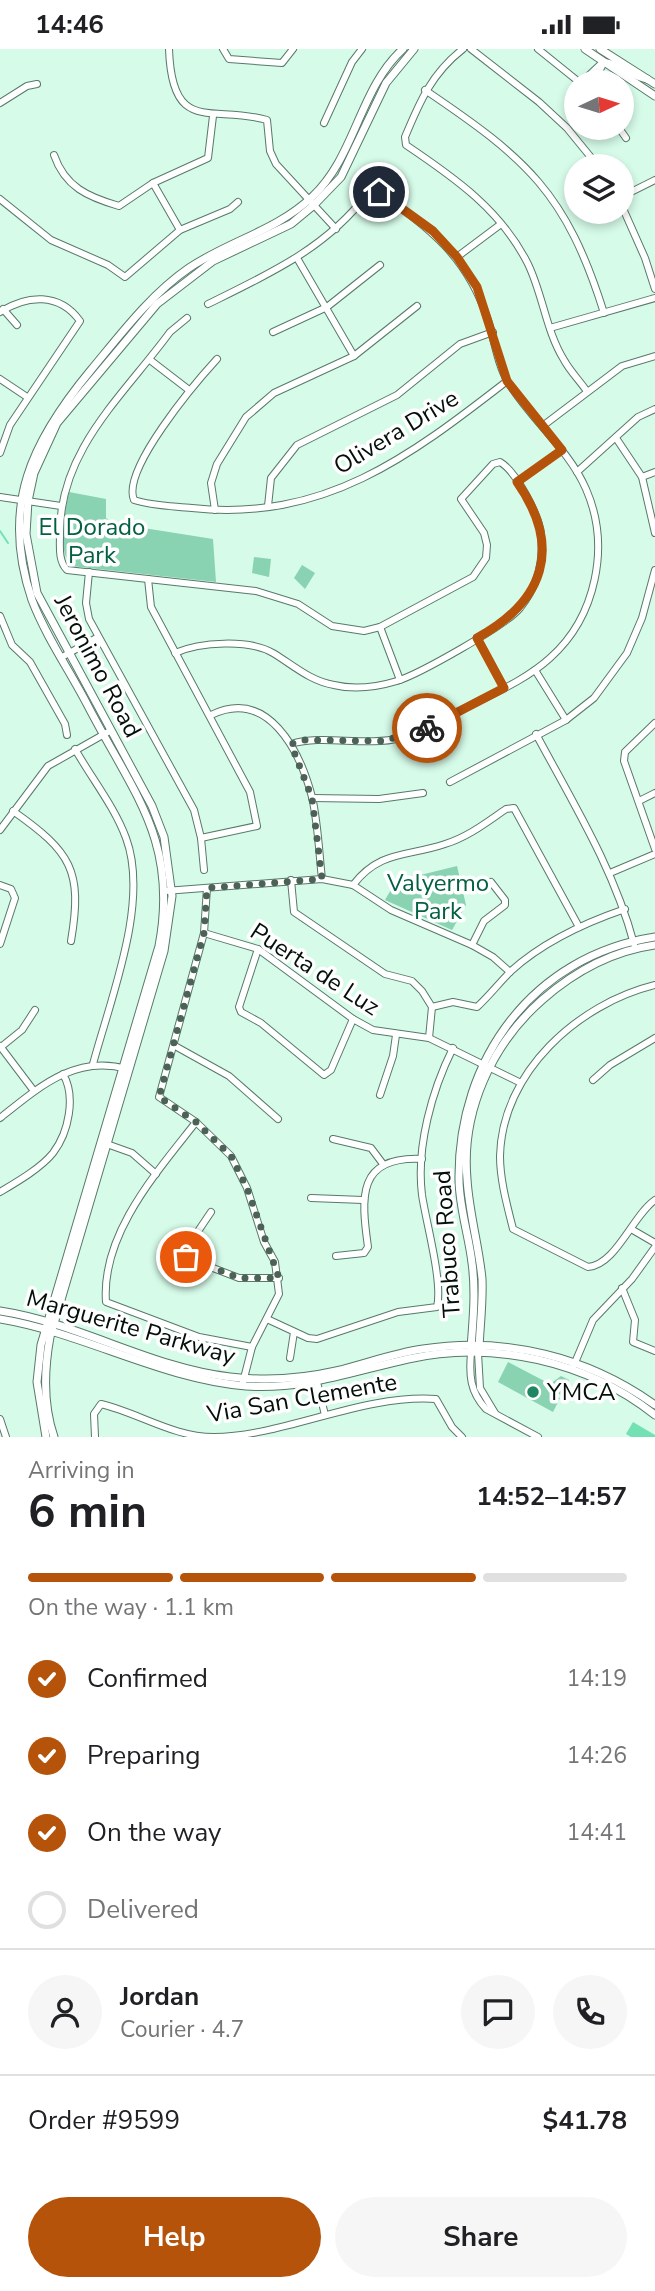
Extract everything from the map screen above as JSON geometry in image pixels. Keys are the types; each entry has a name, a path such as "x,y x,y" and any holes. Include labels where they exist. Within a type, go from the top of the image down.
{"main road":[{"name":"Jeronimo Road","path":"46,1437 37,1382 50,1325 159,946 168,891 168,857 159,824 66,655 36,609 24,576 18,537 32,455 49,423 141,310 190,268 312,203 345,156 375,87 399,52 414,49"},
{"path":"585,49 602,63 655,96"},
{"path":"593,49 602,63"},
{"path":"600,49 651,82"},
{"path":"602,63 614,64 631,76 651,82"},
{"name":"Trabuco Road","path":"475,1349 482,1296 466,1176 468,1139 486,1065 513,1028 552,991 595,964 655,937"},
{"name":"Trabuco Road","path":"634,945 655,945"},
{"name":"Marguerite Parkway","path":"0,1311 50,1325 194,1378 243,1382 317,1379 423,1349 475,1349 574,1366 624,1385 655,1405"},
{"name":"Marguerite Parkway","path":"0,1319 50,1325"},
{"name":"Jeronimo Road","path":"50,1325 45,1375 48,1412 54,1437"},
{"name":"Marguerite Parkway","path":"574,1366 620,1391 655,1415"}],"street":[{"path":"169,49 170,74 180,98 197,110 213,116 267,120 270,151 276,163 336,229"},
{"path":"223,49 229,59 282,63 293,49"},
{"path":"324,123 352,62 362,49"},
{"path":"463,49 443,64 425,90 405,137 406,145 466,186 501,224 529,265 563,360 586,390"},
{"path":"471,49 539,102 567,128 588,154"},
{"path":"538,49 567,70"},
{"path":"599,70 602,63"},
{"path":"0,103 27,86 37,84"},
{"path":"425,90 498,141 546,189 583,250 604,313"},
{"path":"54,155 60,173 78,190 119,207 153,183 208,158 213,116"},
{"path":"634,190 655,180"},
{"path":"153,183 180,230"},
{"path":"208,304 297,258 336,229 373,191 433,231 457,257 477,287 507,381 544,425 577,472 594,509 598,550 595,583 578,623 563,645 535,670 405,737 365,743 305,740 291,744"},
{"path":"0,199 51,240 107,265 125,277 180,230 230,209 237,202"},
{"path":"457,257 501,224"},
{"path":"630,224 655,289"},
{"path":"297,258 354,356"},
{"path":"272,332 327,307 380,265"},
{"path":"0,453 10,425 80,321 62,305 42,298 17,301 2,310 17,325"},
{"path":"550,328 655,298"},
{"path":"215,510 211,483 217,464 246,417 274,393 354,356 417,306"},
{"path":"175,653 201,644 249,647 266,650 297,670 334,686 363,687 400,680 504,624 519,610 537,581 541,554 541,530 536,514 503,463 493,464 461,499 484,533 487,545 486,558 474,577 380,627 351,631 332,626 298,604 256,591 65,568 60,547 61,506 73,465 85,440 170,332 187,318"},
{"path":"268,506 271,478 297,445 397,395 460,344 493,332"},
{"path":"544,425 586,390 622,366 655,356"},
{"path":"150,360 189,390 217,359"},
{"path":"0,379 27,397"},
{"name":"Olivera Drive","path":"189,390 140,465 132,497 142,502 215,510 268,506 322,497 352,485 444,431 507,381"},
{"path":"577,472 638,417 655,409"},
{"path":"616,438 642,477 655,533"},
{"path":"517,482 562,450"},
{"path":"642,477 655,472"},
{"path":"0,497 61,506"},
{"path":"450,782 566,720 594,698 627,653 651,593 655,570"},
{"path":"89,572 86,606 99,637 194,810 201,838 204,870"},
{"path":"148,579 151,607 250,792 257,826 201,838"},
{"path":"0,616 12,645 30,662 65,724 67,735"},
{"path":"380,627 400,680"},
{"path":"66,655 99,637"},
{"path":"477,638 504,688"},
{"path":"535,670 566,720"},
{"path":"211,715 228,707 253,710 271,720 291,744 312,798 322,879"},
{"path":"610,873 655,852 624,761 625,753 655,723"},
{"path":"0,830 48,766 107,733"},
{"path":"536,734 610,873 625,909 634,945"},
{"path":"75,749 118,820 127,841 135,889 132,918 93,1064"},
{"path":"312,798 379,799 423,793"},
{"path":"639,801 655,793"},
{"path":"354,885 367,868 377,861 456,840 506,809 514,808 579,927"},
{"path":"13,811 43,832 60,850 73,871 77,895 71,941"},
{"path":"168,891 291,880 322,879 354,885 391,910 472,945 493,957 510,972"},
{"path":"291,880 294,912 385,974 412,981 428,997 432,1007 429,1038"},
{"path":"472,945 484,921 505,905 502,894 491,882"},
{"path":"0,885 11,889 15,898 0,944"},
{"path":"207,888 204,933 159,1097 217,1139 240,1172 279,1278 279,1294 252,1346 243,1382"},
{"path":"432,1007 457,1002 477,1007 510,972 579,927 625,909"},
{"name":"Puerta de Luz","path":"204,933 258,949 353,1019 373,1030 429,1038 521,1083"},
{"path":"258,949 239,1007 241,1012 261,1023 324,1075 331,1070 353,1019"},
{"path":"655,985 626,996 571,1026 538,1057 521,1083 508,1111 500,1157 513,1229 593,1268 617,1247 640,1212 655,1200"},
{"path":"34,1091 1,1046 22,1030 36,1010"},
{"path":"380,1095 393,1056 396,1035"},
{"path":"593,1080 610,1065 655,1038"},
{"path":"175,1046 229,1076 278,1119"},
{"path":"267,1319 317,1339 398,1312 437,1307 422,1192 422,1159 438,1080 453,1048"},
{"path":"0,1118 34,1091 63,1074 93,1064 125,1069"},
{"path":"0,1192 52,1155 58,1146 71,1098 70,1086 63,1074"},
{"path":"196,1122 122,1222 105,1290 106,1302 199,1337 252,1346"},
{"path":"333,1139 371,1148 383,1164"},
{"path":"103,1143 132,1153 156,1174"},
{"path":"336,1256 364,1253 368,1247 362,1200 368,1181 383,1164 394,1159 422,1159"},
{"path":"311,1198 362,1200"},
{"path":"211,1212 186,1249 187,1258 239,1278 279,1278"},
{"path":"574,1366 593,1320 632,1279 655,1245 631,1229"},
{"path":"622,1288 635,1320 634,1342 655,1351"},
{"path":"290,1358 295,1332"},
{"path":"475,1349 473,1392 486,1409 538,1437"},
{"path":"317,1379 325,1415"},
{"name":"Via San Clemente","path":"96,1437 96,1407 107,1406 190,1434 226,1436 383,1402 436,1399 452,1427 462,1437"},
{"path":"0,1419 6,1437"}],"green space":[{"name":"El Dorado Park","path":"69,492 106,499 106,518 112,523 213,539 216,582 71,566 63,541"},
{"path":"254,557 271,559 269,577 252,573"},
{"path":"302,565 315,573 305,589 294,578"},
{"name":"Valyermo Park","path":"457,866 466,905 452,930 385,900 396,881"},
{"path":"508,1362 550,1384 561,1376 569,1380 561,1395 550,1386 549,1392 560,1398 553,1412 498,1382"}],"shaded area":[{"path":"633,1422 655,1437 631,1437 626,1434"}],"waterway":[{"path":"0,531 8,543"}],"way so far":[{"path":"186,1257 239,1278 279,1278 275,1262 256,1220 247,1188 231,1156 217,1139 159,1097 204,933 207,888 322,879 312,798 291,744 305,740 343,743 384,741 405,737 427,728"}],"place":[{"name":"YMCA","path":"533,1392"}],"route":[{"path":"379,192 433,231 457,257 477,287 507,381 562,450 517,482 536,514 541,530 541,562 537,581 519,610 504,624 477,638 504,688 427,728"}]}
